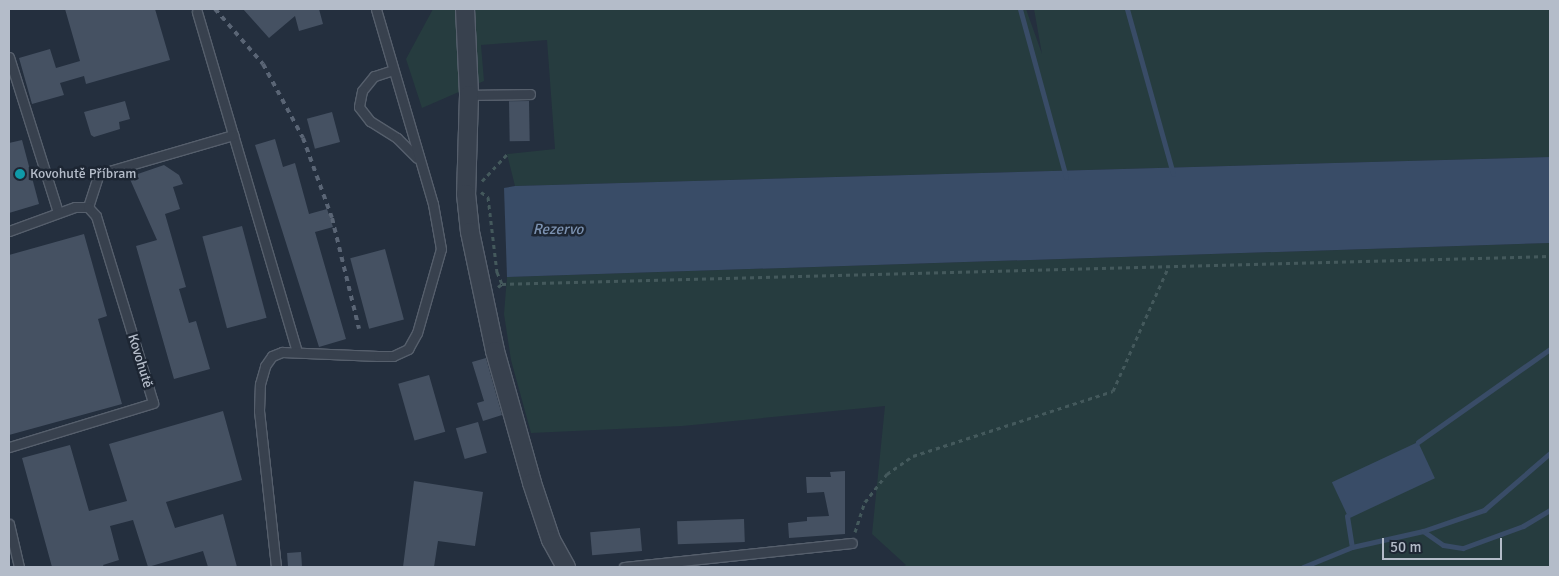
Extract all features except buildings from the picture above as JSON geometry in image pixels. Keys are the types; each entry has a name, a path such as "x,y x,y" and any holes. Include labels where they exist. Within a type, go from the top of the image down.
{"street":[{"path":"465,9 469,95 466,194 483,297 532,482 551,540 566,567"}],"lane":[{"path":"276,567 259,411 260,384 272,356 282,352 297,351 394,356 408,349 417,333 441,249 433,204 376,9"},
{"path":"197,12 297,351"},
{"path":"9,57 58,212"},
{"path":"393,70 374,76 362,91 359,106 370,121 397,138 419,160"},
{"path":"469,95 530,94"},
{"path":"9,230 58,212 88,207 98,174 233,135"},
{"name":"Kovohutě","path":"9,447 153,403 96,216 88,207"},
{"path":"9,524 20,567"},
{"path":"624,567 852,543"}],"path":[{"path":"502,284 497,272 488,197 476,188 506,154"},
{"path":"483,297 502,284 1550,256"},
{"path":"852,543 865,502 887,474 913,456 1113,391 1169,266"}],"green space":[{"path":"433,9 1026,9 1042,54 1034,9 1550,9 1550,157 515,186 507,154 555,149 547,40 481,45 484,81 422,108 406,59"},
{"path":"1550,243 1550,567 902,567 906,565 872,534 885,406 682,426 531,433 511,360 504,314 507,277"}],"water":[{"name":"Rezervo","path":"1550,157 1550,243 507,277 504,188 515,186"},
{"path":"1418,442 1435,478 1349,518 1332,482"}],"waterway":[{"path":"1020,9 1066,177"},
{"path":"1127,9 1173,174"},
{"path":"1418,442 1550,349"},
{"path":"1303,567 1352,547 1423,531 1484,510 1550,453"},
{"path":"1423,531 1443,545 1463,548 1523,526 1550,510"},
{"path":"1347,516 1352,547"}],"railway":[{"path":"215,9 263,64 303,138 332,218 359,329"}],"place":[{"name":"Kovohutě Příbram","path":"20,174"}]}
